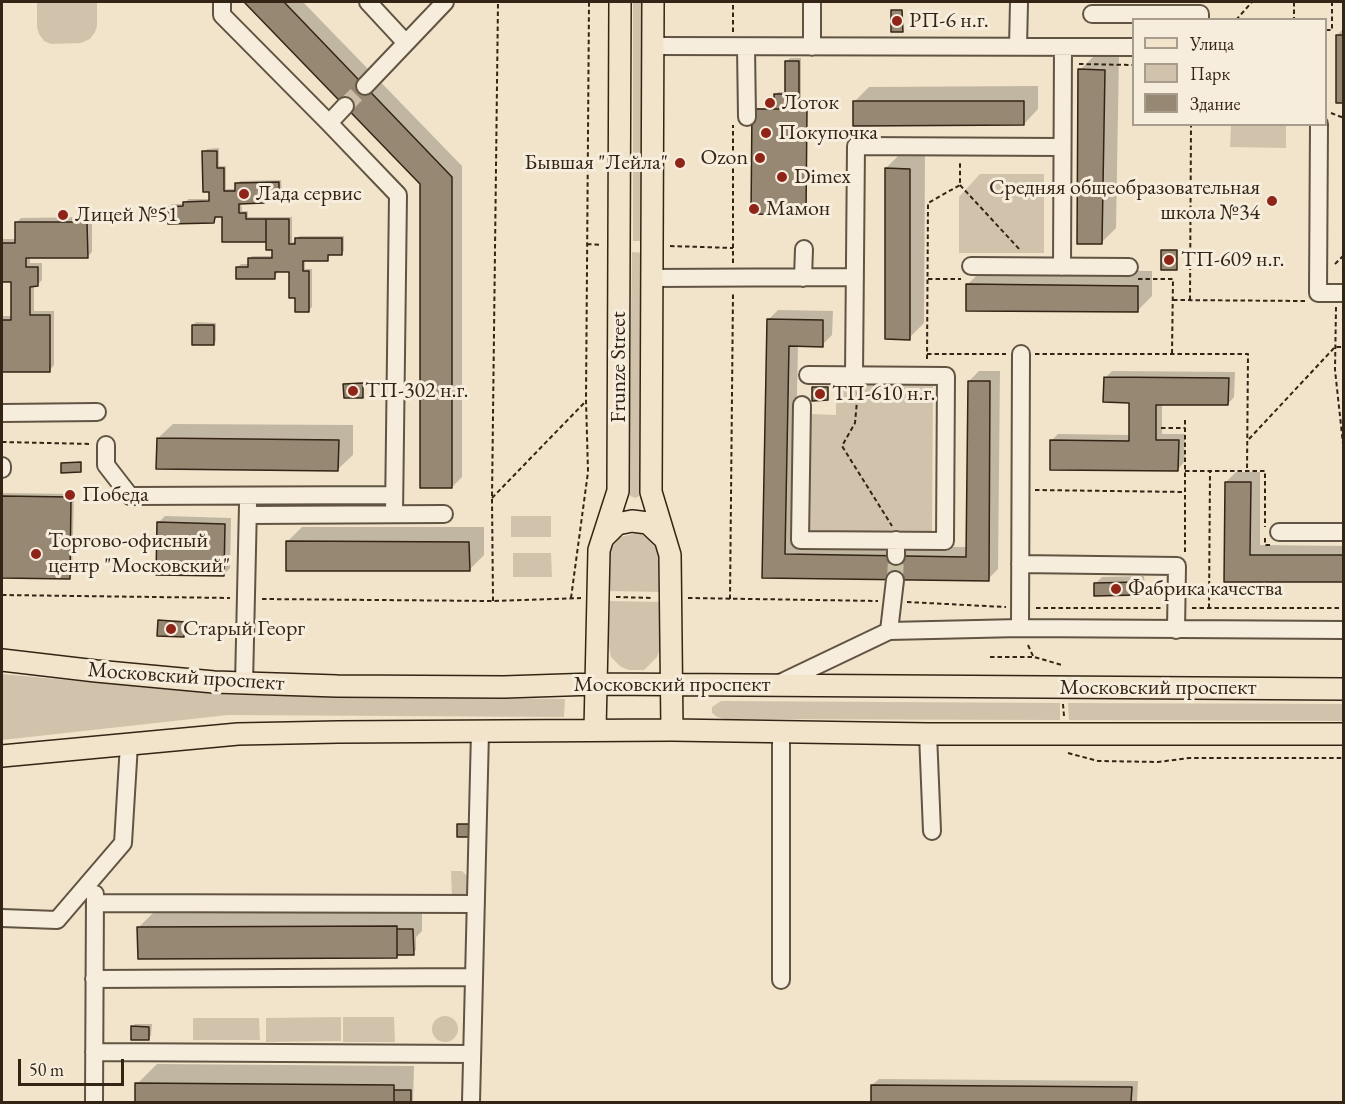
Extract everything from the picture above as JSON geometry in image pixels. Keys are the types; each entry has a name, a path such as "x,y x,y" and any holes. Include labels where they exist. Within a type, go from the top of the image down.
{"main road":[{"name":"Frunze Street","path":"595,730 599,550 618,491 620,2"},
{"name":"Frunze Street","path":"653,2 651,492 670,555 672,730"},
{"path":"618,491 622,501 636,508 647,502 651,492"},
{"path":"603,538 617,524 632,521 648,523 665,539"},
{"name":"Московский проспект","path":"2,660 108,673 244,684 504,687 672,684 1344,689"},
{"name":"Московский проспект","path":"2,756 238,734 595,730 927,734 1344,734"}],"street":[{"path":"222,2 222,15 398,195 394,514"},
{"path":"368,2 405,43"},
{"path":"364,86 445,2"},
{"path":"812,2 812,47"},
{"path":"1018,2 1018,47"},
{"path":"1092,14 1200,14 1200,18"},
{"path":"653,46 1132,46"},
{"path":"739,47 740,117"},
{"path":"1062,267 1063,47"},
{"path":"329,123 345,106"},
{"path":"1319,126 1318,293 1340,297"},
{"path":"856,375 856,146 1062,147"},
{"path":"804,249 804,278"},
{"path":"971,266 1130,267"},
{"path":"652,278 855,278"},
{"path":"1020,628 1021,354"},
{"path":"802,405 800,540 896,548 945,541 946,376 808,375"},
{"path":"2,413 97,412"},
{"path":"106,445 106,465 130,496 394,495"},
{"path":"244,684 249,496"},
{"path":"248,515 444,514"},
{"path":"1279,532 1344,532"},
{"path":"1020,564 1177,566 1176,630"},
{"path":"889,631 895,580"},
{"path":"775,686 889,631 1020,628 1344,630"},
{"path":"471,1102 480,732"},
{"path":"781,732 781,980"},
{"path":"927,734 932,831"},
{"path":"2,918 57,920 123,843 129,744"},
{"path":"94,1102 95,875"},
{"path":"95,903 476,904"},
{"path":"94,979 474,977"},
{"path":"94,1052 472,1054"}],"path":[{"path":"493,601 492,498 498,2"},
{"path":"571,598 588,472 586,400 589,2"},
{"path":"733,2 739,47"},
{"path":"1238,18 1252,2"},
{"path":"1294,2 1294,18"},
{"path":"1327,30 1332,30 1332,2"},
{"path":"1327,111 1344,118"},
{"path":"740,117 733,279 730,599 893,601 1020,608 1344,608"},
{"path":"1190,300 1191,126"},
{"path":"960,147 960,184 1030,261 1030,267"},
{"path":"928,376 928,203 960,184"},
{"path":"1172,354 1173,279"},
{"path":"1340,297 1335,347 1344,453"},
{"path":"1173,300 1311,302"},
{"path":"1248,440 1335,347 1344,347"},
{"path":"927,354 1248,354 1247,472"},
{"path":"856,375 855,423 842,446 892,525 896,548"},
{"path":"492,498 586,400"},
{"path":"1185,417 1185,562"},
{"path":"1161,428 1185,428"},
{"path":"2,442 106,445"},
{"path":"1185,471 1265,471"},
{"path":"1209,608 1210,471"},
{"path":"1020,490 1185,492"},
{"path":"990,657 1034,657 1062,665"},
{"path":"1064,704 1064,720"},
{"path":"1065,752 1098,761 1158,762 1189,758 1344,758"}],"green space":[{"path":"37,2 97,2 95,32 90,39 81,43 51,44 44,41 37,27"},
{"path":"633,2 645,2 644,241 633,241"},
{"path":"1231,126 1286,126 1286,148 1230,147"},
{"path":"980,174 1044,174 1044,253 959,253 959,197"},
{"path":"632,252 644,253 640,489 639,496 636,498 630,496 629,489"},
{"path":"836,383 933,384 932,534 809,533 810,414 836,415"},
{"path":"511,516 551,516 551,537 511,537"},
{"path":"637,533 653,538 661,552 661,592 609,591 610,550 620,537"},
{"path":"513,553 551,553 552,577 513,577"},
{"path":"609,601 661,602 660,649 657,657 644,670 629,670 621,667 611,657 608,643"},
{"path":"2,674 229,695 565,699 564,717 228,715 2,740"},
{"path":"721,701 1060,703 1060,720 725,719 712,713 712,707"},
{"path":"1068,703 1343,704 1343,721 1069,720"},
{"path":"451,871 462,871 469,878 468,892 461,897 452,897"},
{"path":"445,1016 454,1020 458,1029 454,1038 445,1042 436,1038 432,1029 436,1020"},
{"path":"341,1017 341,1041 266,1042 266,1018"},
{"path":"343,1017 394,1017 395,1042 343,1042"},
{"path":"193,1018 259,1018 260,1040 193,1040"}],"building":[{"path":"244,2 284,2 452,177 452,488 420,488 420,184"},
{"name":"РП-6 н.г.","path":"891,10 902,10 903,32 891,32"},
{"path":"1336,35 1344,35 1344,103 1336,103"},
{"path":"785,61 799,61 799,109 774,109 774,94 785,94"},
{"path":"1078,69 1105,70 1102,244 1077,244"},
{"path":"853,101 1024,101 1024,125 853,126"},
{"path":"752,109 807,109 806,215 751,214"},
{"name":"Лада сервис","path":"202,151 217,151 217,168 224,168 224,191 235,191 235,183 279,182 279,197 264,197 264,203 239,204 239,213 246,213 246,219 266,219 266,242 222,242 222,217 215,217 214,223 168,224 168,207 183,206 183,202 209,201 209,192 203,192"},
{"path":"885,168 910,169 910,340 885,339"},
{"path":"266,219 289,219 289,244 295,244 295,238 342,238 342,255 328,255 328,261 303,261 303,271 309,271 309,312 295,312 295,298 289,298 289,272 275,272 275,279 236,279 236,267 248,267 248,258 272,258 272,250 266,250"},
{"path":"15,222 87,222 88,258 26,258 26,267 38,267 38,286 30,287 30,315 50,315 50,372 2,372 2,320 11,320 11,282 2,282 2,243 15,243"},
{"name":"ТП-609 н.г.","path":"1161,250 1177,250 1177,270 1161,270"},
{"path":"966,284 1138,286 1138,312 966,311"},
{"path":"767,319 823,320 823,347 789,346 785,554 966,557 968,381 990,381 989,581 762,578"},
{"path":"192,325 214,325 214,345 192,345"},
{"path":"1104,377 1229,378 1228,405 1156,405 1156,440 1179,440 1178,471 1050,470 1050,440 1129,441 1129,403 1103,402"},
{"name":"ТП-302 н.г.","path":"363,383 363,398 344,398 343,384"},
{"name":"ТП-610 н.г.","path":"812,387 828,387 828,400 812,401"},
{"path":"157,438 339,440 338,471 156,469"},
{"path":"81,462 81,472 61,473 61,463"},
{"path":"1225,482 1251,482 1250,555 1344,555 1344,582 1224,582"},
{"name":"Торгово-офисный центр \"Московский\"","path":"2,496 71,497 70,579 2,578"},
{"path":"157,522 225,524 224,576 156,575"},
{"path":"286,541 469,542 470,571 286,571"},
{"name":"Фабрика качества","path":"1138,582 1139,595 1094,596 1094,583"},
{"name":"Старый Георг","path":"158,620 185,622 184,637 157,636"},
{"path":"457,824 471,824 471,837 457,837"},
{"path":"397,926 397,958 138,959 137,927"},
{"path":"397,929 413,929 414,955 397,955"},
{"path":"131,1026 149,1027 149,1040 131,1040"},
{"path":"135,1083 394,1085 394,1102 135,1102"},
{"path":"871,1085 1132,1087 1131,1102 871,1102"},
{"path":"394,1090 411,1090 411,1102 394,1102"}],"tunnel":[{"path":"345,106 365,86"},
{"path":"895,580 896,556"}],"place":[{"name":"РП-6 н.г.","path":"897,21"},
{"name":"Лоток","path":"770,103"},
{"name":"Покупочка","path":"766,133"},
{"name":"Ozon","path":"760,158"},
{"name":"Бывшая \"Лейла\"","path":"680,163"},
{"name":"Dimex","path":"782,177"},
{"name":"Лада сервис","path":"244,194"},
{"name":"Средняя общеобразовательная школа №34","path":"1272,201"},
{"name":"Мамон","path":"754,209"},
{"name":"Лицей №51","path":"63,215"},
{"name":"ТП-609 н.г.","path":"1169,260"},
{"name":"ТП-302 н.г.","path":"353,391"},
{"name":"ТП-610 н.г.","path":"820,394"},
{"name":"Победа","path":"70,495"},
{"name":"Торгово-офисный центр \"Московский\"","path":"36,554"},
{"name":"Фабрика качества","path":"1116,589"},
{"name":"Старый Георг","path":"171,629"}]}
